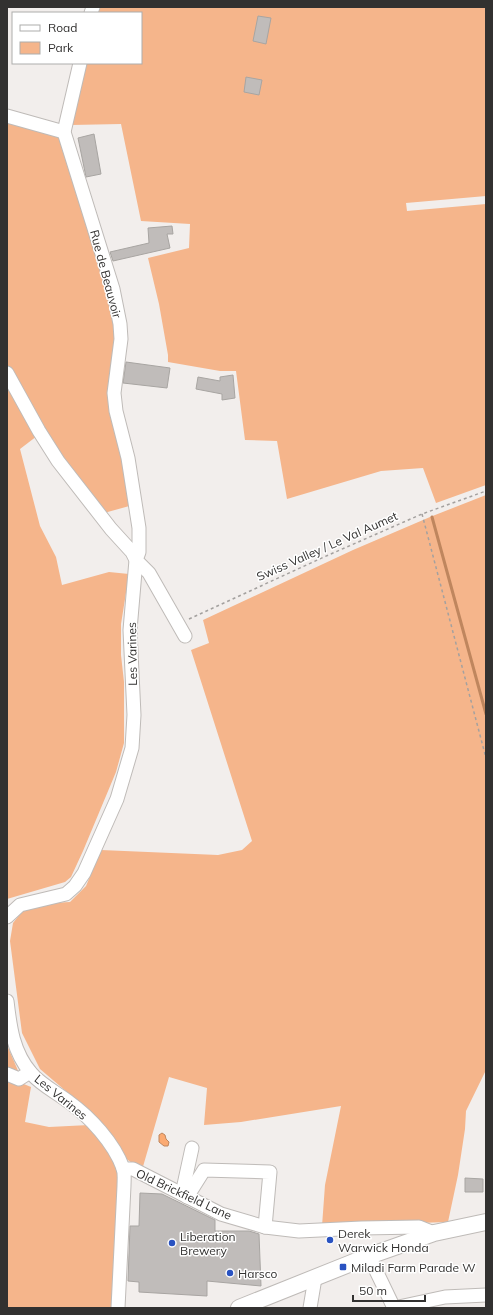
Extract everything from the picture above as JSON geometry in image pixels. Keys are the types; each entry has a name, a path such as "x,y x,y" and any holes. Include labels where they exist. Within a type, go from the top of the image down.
{"main road":[{"path":"239,1308 369,1256 434,1233 486,1222"}],"street":[{"path":"7,116 64,132 80,64"},
{"name":"Rue de Beauvoir","path":"64,132 113,289 120,324 121,339 114,393 116,411 128,458 136,504 139,528 139,552 136,560"},
{"path":"7,373 39,431 58,461 111,529 132,552 136,560 149,573 185,636"},
{"name":"Les Varines","path":"7,917 20,905 66,894 75,886 84,873 117,799 132,748 134,715 130,630 136,560"},
{"name":"Les Varines","path":"7,1001 14,1043 30,1072 42,1084 70,1102 91,1121 114,1150 123,1169 124,1186 118,1308"},
{"path":"7,1074 19,1079 30,1072"},
{"path":"184,1196 192,1148"},
{"name":"Old Brickfield Lane","path":"123,1169 133,1169 221,1214 265,1227 299,1232 362,1228 419,1227 434,1233"},
{"path":"184,1196 204,1170 270,1172 265,1227"},
{"path":"369,1256 394,1308 445,1297 486,1295"},
{"path":"310,1308 314,1278"}],"path":[{"name":"Swiss Valley / Le Val Aumet","path":"178,624 324,556 422,514 486,491"},
{"path":"422,514 486,758"}],"green space":[{"path":"97,7 486,7 486,196 406,203 407,211 486,204 486,485 436,503 423,468 381,471 287,499 277,441 245,440 236,371 220,371 168,362 159,304 148,258 189,248 190,224 141,221 121,124 71,125 85,64 142,64 142,12 96,12"},
{"path":"7,121 61,134 105,282 116,325 110,385 133,505 104,513 43,429 7,364"},
{"path":"7,381 37,436 20,449 40,526 56,557 62,585 109,572 129,574 121,624 121,655 124,682 124,743 116,772 71,877 65,882 7,899"},
{"path":"486,495 486,1070 466,1111 465,1129 458,1175 448,1222 322,1226 325,1185 341,1106 241,1122 204,1125 207,1088 169,1077 142,1170 125,1158 81,1104 40,1069 22,1033 10,941 13,923 24,909 35,904 70,902 86,886 101,850 218,855 242,850 252,841 191,650 209,643 203,620 353,550"},
{"path":"7,1045 19,1073 7,1070"},
{"path":"7,1077 31,1087 25,1122 49,1127 89,1125 111,1153 116,1167 119,1184 114,1308 7,1308"}],"shaded area":[{"path":"162,1133 169,1142 168,1146 164,1146 159,1142 159,1135"}],"building":[{"path":"258,16 271,18 266,44 253,41"},
{"path":"246,77 262,80 259,95 244,92"},
{"path":"94,134 101,174 86,177 78,138"},
{"path":"172,226 173,234 167,234 170,248 113,261 110,252 149,243 148,228"},
{"path":"126,362 170,368 167,388 123,383"},
{"path":"233,375 235,398 222,400 222,394 196,389 198,377 220,381 220,377"},
{"path":"465,1178 483,1179 483,1192 465,1192"},
{"name":"Liberation Brewery","path":"140,1193 162,1194 215,1220 215,1231 249,1231 259,1234 261,1286 207,1281 207,1296 139,1292 139,1282 128,1281 130,1226 139,1226"}],"waterway":[{"path":"432,517 486,714"}],"place":[{"name":"Derek Warwick Honda","path":"330,1240"},
{"name":"Liberation Brewery","path":"172,1243"},
{"name":"Miladi Farm Parade W","path":"343,1267"},
{"name":"Harsco","path":"230,1273"}]}
